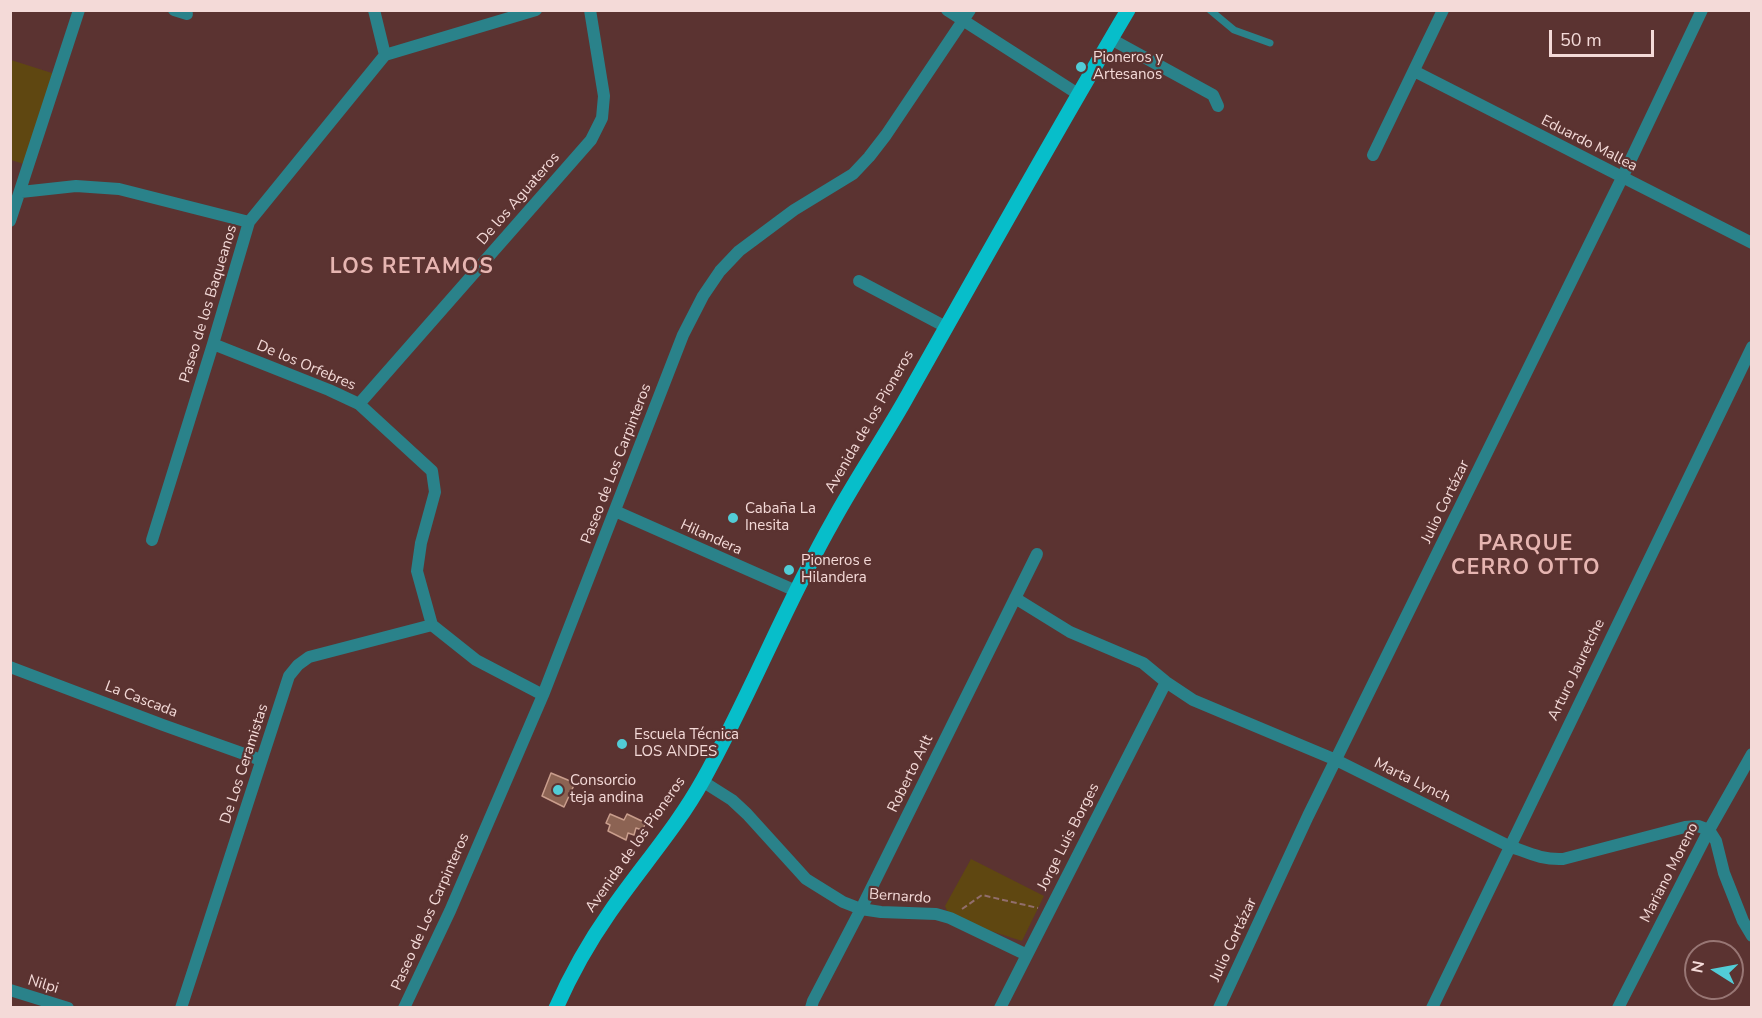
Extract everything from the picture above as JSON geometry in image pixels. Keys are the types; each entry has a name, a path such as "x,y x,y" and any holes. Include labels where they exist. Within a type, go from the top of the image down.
{"main road":[{"name":"Avenida de los Pioneros","path":"556,1008 567,983 611,910 678,820 702,781 726,738 796,591 832,522 1128,10"}],"street":[{"path":"10,222 79,10"},
{"path":"174,10 187,14"},
{"path":"374,10 385,55 536,10"},
{"name":"De los Aguateros","path":"359,404 591,140 602,118 604,96 590,10"},
{"path":"947,10 967,16 1078,94"},
{"path":"1372,156 1443,10"},
{"name":"Julio Cortázar","path":"1220,1008 1336,760 1702,10"},
{"name":"Paseo de Los Carpinteros","path":"404,1008 454,900 543,695 683,335 703,296 720,271 739,251 794,210 853,174 886,135 967,16"},
{"path":"1111,39 1213,94 1218,106"},
{"name":"Paseo de los Baqueanos","path":"152,540 249,222 385,55"},
{"name":"Eduardo Mallea","path":"1414,71 1752,243"},
{"path":"21,192 76,186 119,189 249,222"},
{"path":"859,281 946,327"},
{"name":"De los Orfebres","path":"213,344 359,404 432,471 435,492 420,543 417,571 432,625"},
{"name":"Arturo Jauretche","path":"1432,1008 1752,347"},
{"name":"Hilandera","path":"615,511 796,591"},
{"name":"Roberto Arlt","path":"812,1008 813,1001 1037,554"},
{"name":"Marta Lynch","path":"1015,598 1070,632 1143,663 1193,700 1336,760 1509,846 1548,860 1563,859 1685,827 1698,826 1709,830"},
{"path":"432,625 476,660 543,695"},
{"name":"De Los Ceramistas","path":"181,1008 289,676 309,657 432,625"},
{"name":"La Cascada","path":"10,667 261,760"},
{"name":"Jorge Luis Borges","path":"1000,1008 1166,682"},
{"name":"Mariano Moreno","path":"1618,1008 1709,830 1752,754"},
{"name":"Bernardo","path":"702,781 732,800 747,814 806,879 843,902 861,909 881,912 936,914 950,918 1027,955"},
{"path":"1709,830 1716,841 1724,873 1743,921 1752,936"},
{"name":"Nilpi","path":"10,990 68,1008"}],"lane":[{"path":"1210,10 1234,30 1270,43"}],"path":[{"path":"950,918 982,895 1048,911"}],"shaded area":[{"path":"11,60 55,74 24,164 11,160"},
{"path":"971,859 1044,896 1022,941 950,918 945,906"}],"building":[{"name":"Consorcio teja andina","path":"551,773 575,783 564,807 542,796"},
{"name":"Consorcio teja andina","path":"610,814 624,820 627,814 646,823 642,830 636,828 634,835 628,833 626,840 608,831 610,825 606,823"}],"place":[{"name":"Pioneros y Artesanos","path":"1081,67"},
{"name":"Cabaña La Inesita","path":"733,518"},
{"name":"Pioneros e Hilandera","path":"789,570"},
{"name":"Escuela Técnica LOS ANDES","path":"622,744"},
{"name":"Consorcio teja andina","path":"558,790"}],"district":[{"name":"LOS RETAMOS","path":"412,268"},
{"name":"PARQUE CERRO OTTO","path":"1526,557"}]}
